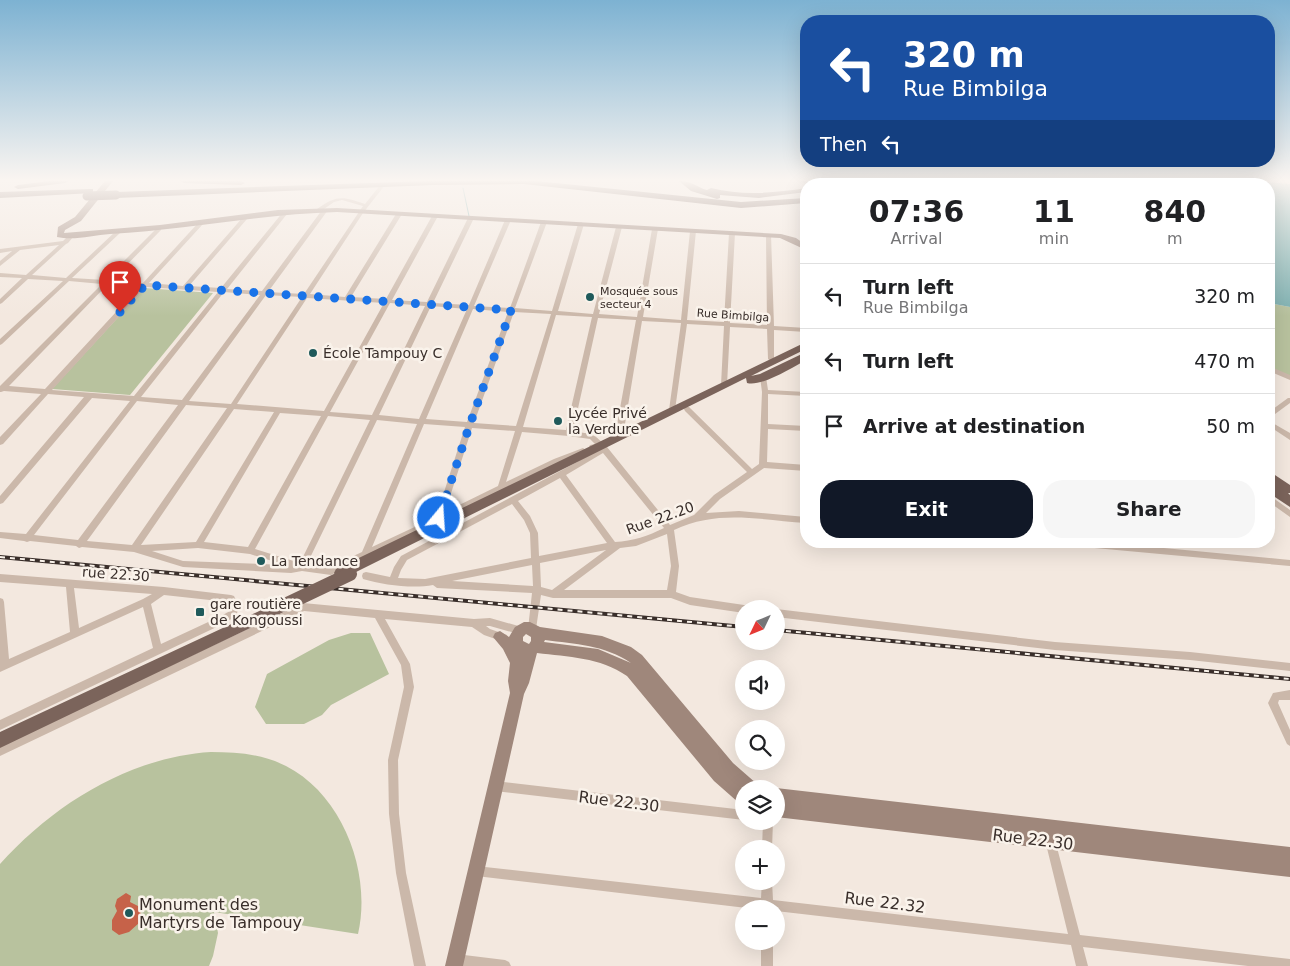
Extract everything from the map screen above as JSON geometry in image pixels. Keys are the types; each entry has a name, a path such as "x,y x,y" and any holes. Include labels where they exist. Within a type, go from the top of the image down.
{"main road":[{"path":"748,377 781,350 800,341"},
{"path":"0,740 283,604 340,572 602,447 687,409 800,349"},
{"path":"789,356 800,356"},
{"path":"602,447 619,436 724,385 748,377 763,377 800,359"},
{"path":"1275,481 1290,492"},
{"path":"1275,493 1285,504"},
{"path":"0,734 283,604"}],"street":[{"path":"67,226 61,229 59,233 68,239"},
{"path":"81,226 84,229 103,232 179,226"},
{"path":"0,302 68,239 84,229 85,226"},
{"path":"0,442 198,226"},
{"path":"185,288 238,226"},
{"path":"26,538 275,226"},
{"path":"78,544 183,403 310,226"},
{"path":"134,549 232,407 352,226"},
{"path":"347,298 392,226"},
{"path":"250,551 429,226"},
{"path":"302,567 467,226"},
{"path":"365,554 505,226"},
{"path":"439,518 469,427 542,226"},
{"path":"501,488 580,226"},
{"path":"607,226 769,235 789,238 800,244"},
{"path":"568,434 618,227"},
{"path":"619,436 655,228"},
{"path":"1,389 159,229"},
{"path":"672,410 684,322 692,231"},
{"path":"0,343 118,232"},
{"path":"724,385 732,233"},
{"path":"769,235 771,359"},
{"path":"0,251 68,239"},
{"path":"0,264 18,249"},
{"name":"Rue Bimbilga","path":"0,275 800,330"},
{"path":"1275,371 1290,378"},
{"path":"763,377 765,392 763,465"},
{"path":"1,389 592,437 670,530 675,566 671,594"},
{"path":"765,392 800,394"},
{"path":"0,501 90,395"},
{"path":"1275,411 1290,400"},
{"path":"687,409 752,473"},
{"path":"198,545 278,411"},
{"path":"764,426 800,429"},
{"path":"1275,426 1290,437"},
{"path":"393,581 397,569 404,558 560,474 602,447"},
{"path":"0,535 134,549 198,545 250,551 302,567 340,572 365,554 556,461 602,447"},
{"path":"697,518 717,496 763,465 800,468"},
{"path":"553,594 615,546 560,474"},
{"path":"505,966 455,963 495,786 522,683 536,590 537,562 534,533 513,500"},
{"path":"1285,504 1290,514"},
{"name":"Rue 22.20","path":"425,583 635,543 697,518 727,514 800,520"},
{"path":"1127,548 1290,563"},
{"path":"134,549 183,564 291,569 302,567"},
{"path":"366,576 393,581 536,590 553,594 671,594 690,601 735,608"},
{"name":"rue 22.30","path":"0,578 164,591 231,599 236,607 233,613 158,650"},
{"path":"70,585 75,634"},
{"path":"0,602 3,667 146,602 164,591"},
{"path":"0,725 158,650 146,602"},
{"path":"0,751 303,607 474,623 490,622 527,640 598,641 626,650 637,659 740,780"},
{"path":"378,614 405,664 409,687 393,760 394,814 401,873 420,966"},
{"path":"785,614 1055,646 1190,656 1290,667"},
{"path":"474,623 487,632 500,636 601,656 622,663 632,671 719,776 735,790"},
{"path":"500,636 508,645 517,663"},
{"path":"518,694 515,681 517,663 527,640"},
{"path":"1290,694 1276,696 1274,703 1290,741"},
{"name":"Rue 22.30","path":"495,786 735,814"},
{"name":"Rue 22.30","path":"785,797 1290,869"},
{"name":"Rue 22.30","path":"785,810 1290,854"},
{"path":"1049,834 1082,966"},
{"name":"Rue 22.32","path":"476,871 735,902"},
{"name":"Rue 22.32","path":"785,908 1290,965"},
{"path":"767,950 767,966"}],"green space":[{"path":"145,288 213,293 130,395 52,389"},
{"path":"1275,304 1290,307 1290,377 1275,370"},
{"path":"351,633 370,633 389,674 331,705 322,715 304,724 266,724 255,707 267,674 329,640"},
{"path":"211,752 249,754 277,762 306,779 323,796 338,816 349,838 356,862 361,886 358,934 214,912 218,933 209,966 0,966 0,864 21,842 44,822 95,787 151,763"}],"water":[{"path":"1275,226 1290,226 1290,307 1275,304"}],"building":[{"name":"Monument des Martyrs de Tampouy","path":"126,893 131,896 130,902 140,907 141,917 139,923 129,932 119,935 112,930 112,920 117,911 115,906 117,899"}],"railway":[{"path":"0,557 735,626"},
{"path":"785,631 1290,679"}],"place":[{"name":"Mosquée sous secteur 4","path":"590,297"},
{"name":"École Tampouy C","path":"313,353"},
{"name":"Lycée Privé la Verdure","path":"558,421"},
{"name":"La Tendance","path":"261,561"},
{"name":"gare routière de Kongoussi","path":"200,612"},
{"name":"Monument des Martyrs de Tampouy","path":"129,913"}],"route":[{"path":"120,312 145,285 511,310 439,518"}]}
